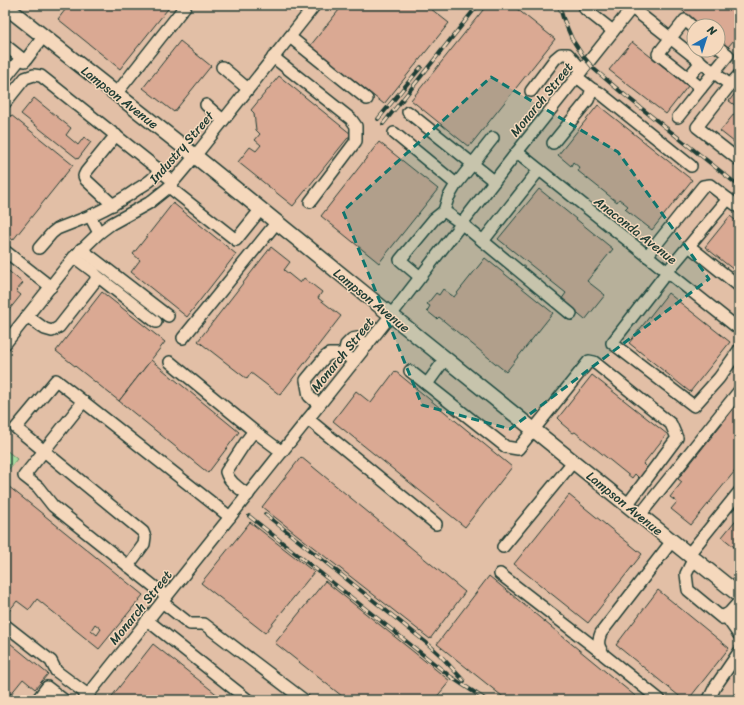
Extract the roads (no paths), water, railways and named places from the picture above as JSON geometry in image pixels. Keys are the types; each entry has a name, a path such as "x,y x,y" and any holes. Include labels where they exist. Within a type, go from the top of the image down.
{"main road":[{"name":"Lampson Avenue","path":"9,7 44,37 195,156 739,595"}],"street":[{"path":"116,94 186,5"},
{"name":"Industry Street","path":"5,344 78,253 111,224 149,204 171,184 315,5"},
{"path":"633,7 730,85"},
{"name":"Monarch Street","path":"86,697 367,346 516,152 633,7"},
{"path":"585,8 613,31"},
{"path":"686,21 685,20 658,54 701,88"},
{"path":"5,45 25,61 44,37"},
{"path":"290,37 367,99"},
{"path":"531,91 555,59 561,54 568,54 580,74 592,89 600,93 691,166"},
{"path":"5,78 21,58"},
{"path":"273,58 351,119 356,126 356,141 310,202"},
{"path":"678,117 726,58"},
{"path":"688,78 701,62"},
{"path":"222,67 248,89"},
{"path":"5,103 25,78 34,75 41,76 157,168 171,184 236,240 261,209"},
{"path":"739,75 697,127 739,160"},
{"path":"553,143 588,100 592,89"},
{"path":"206,106 223,120"},
{"path":"408,112 494,181"},
{"path":"394,133 456,184"},
{"path":"113,205 86,180 84,176 116,135"},
{"path":"420,277 400,260 434,219 444,211 448,198 456,184 493,138"},
{"name":"Anaconda Avenue","path":"516,152 739,329"},
{"path":"39,248 57,229 90,216 122,200 156,175 158,172 157,168"},
{"path":"483,241 539,170"},
{"path":"647,256 703,186 710,185 739,207"},
{"path":"728,199 667,272 612,343 694,406 719,378 739,350"},
{"path":"444,211 461,223 571,314"},
{"path":"90,216 99,233"},
{"path":"183,338 277,222"},
{"path":"689,246 739,286"},
{"path":"5,250 51,287"},
{"path":"78,253 96,275 156,322"},
{"path":"78,253 168,316"},
{"path":"28,316 45,329 52,331 59,327 96,280 96,275"},
{"path":"344,354 346,345 352,339 358,338 367,346"},
{"path":"320,405 309,396 306,380 329,354 344,354 354,361"},
{"path":"427,384 445,358"},
{"path":"410,371 506,447 518,449 589,361 594,362 671,424 677,438 627,505"},
{"path":"170,362 282,452"},
{"path":"128,566 144,544 145,537 142,532 16,428 56,380 230,517"},
{"path":"640,515 739,391"},
{"path":"83,402 24,476 38,487 53,506 128,566 190,624 204,624 304,700"},
{"path":"308,419 436,524"},
{"path":"248,495 228,478 226,472 254,431"},
{"path":"503,547 573,462"},
{"path":"739,492 691,556 686,574 688,590 722,618 739,602"},
{"path":"604,655 599,648 598,640 601,633 672,541"},
{"path":"500,574 660,700"},
{"path":"725,615 739,635"},
{"path":"147,620 248,700"},
{"path":"5,625 51,661 56,672 86,697"},
{"path":"709,700 715,687 739,652"},
{"path":"37,700 47,687 64,700"}],"railway":[{"path":"383,124 478,5"},
{"path":"559,5 572,39 594,69 739,186"},
{"path":"378,119 421,67"},
{"path":"265,514 428,644 464,681"},
{"path":"249,516 451,677 486,700"}]}
